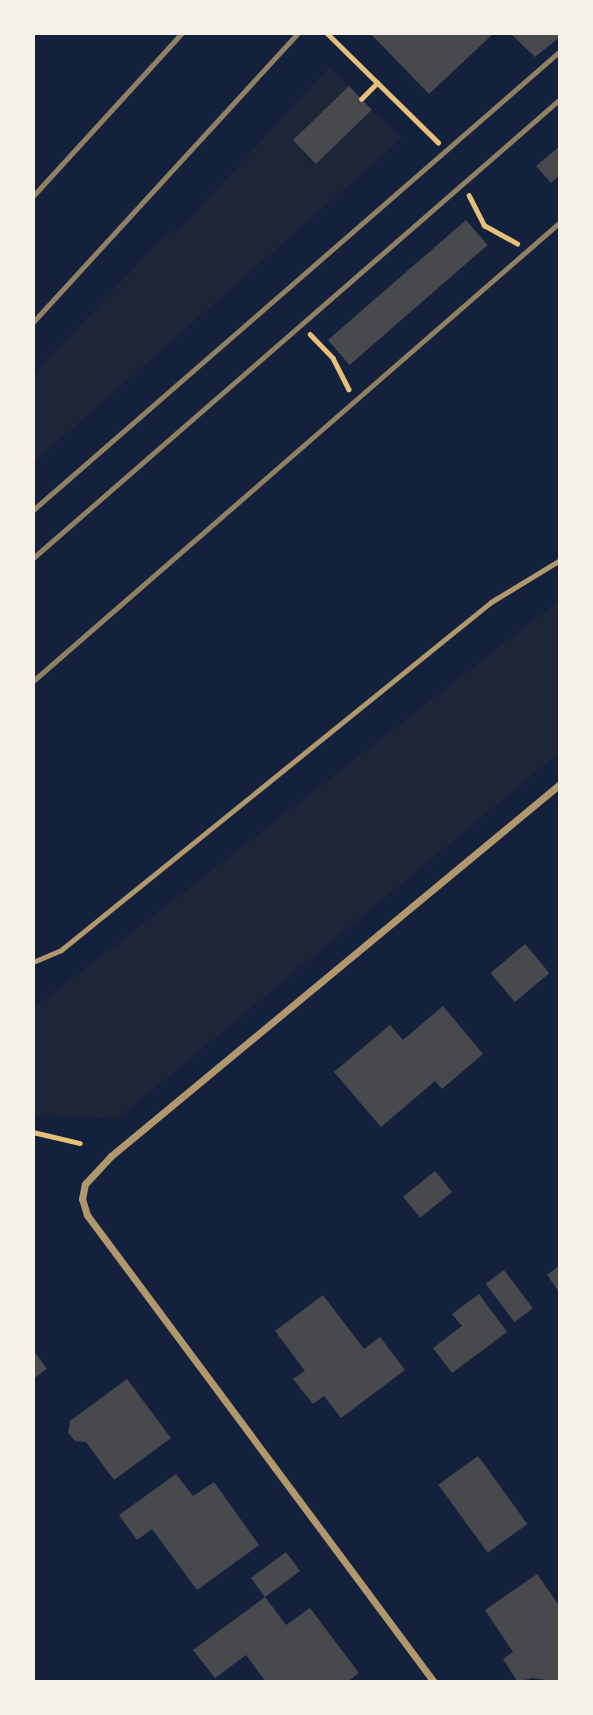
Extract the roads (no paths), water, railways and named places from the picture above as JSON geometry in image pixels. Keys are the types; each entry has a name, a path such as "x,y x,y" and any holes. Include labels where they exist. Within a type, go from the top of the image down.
{"street":[{"path":"434,1682 87,1215 82,1199 85,1184 111,1156 560,784"}],"lane":[{"path":"33,962 61,950 491,601 560,560"}],"railway":[{"path":"33,196 182,33"},
{"path":"33,322 298,33"},
{"path":"33,510 560,51"},
{"path":"33,558 560,99"},
{"path":"33,681 560,222"}]}
